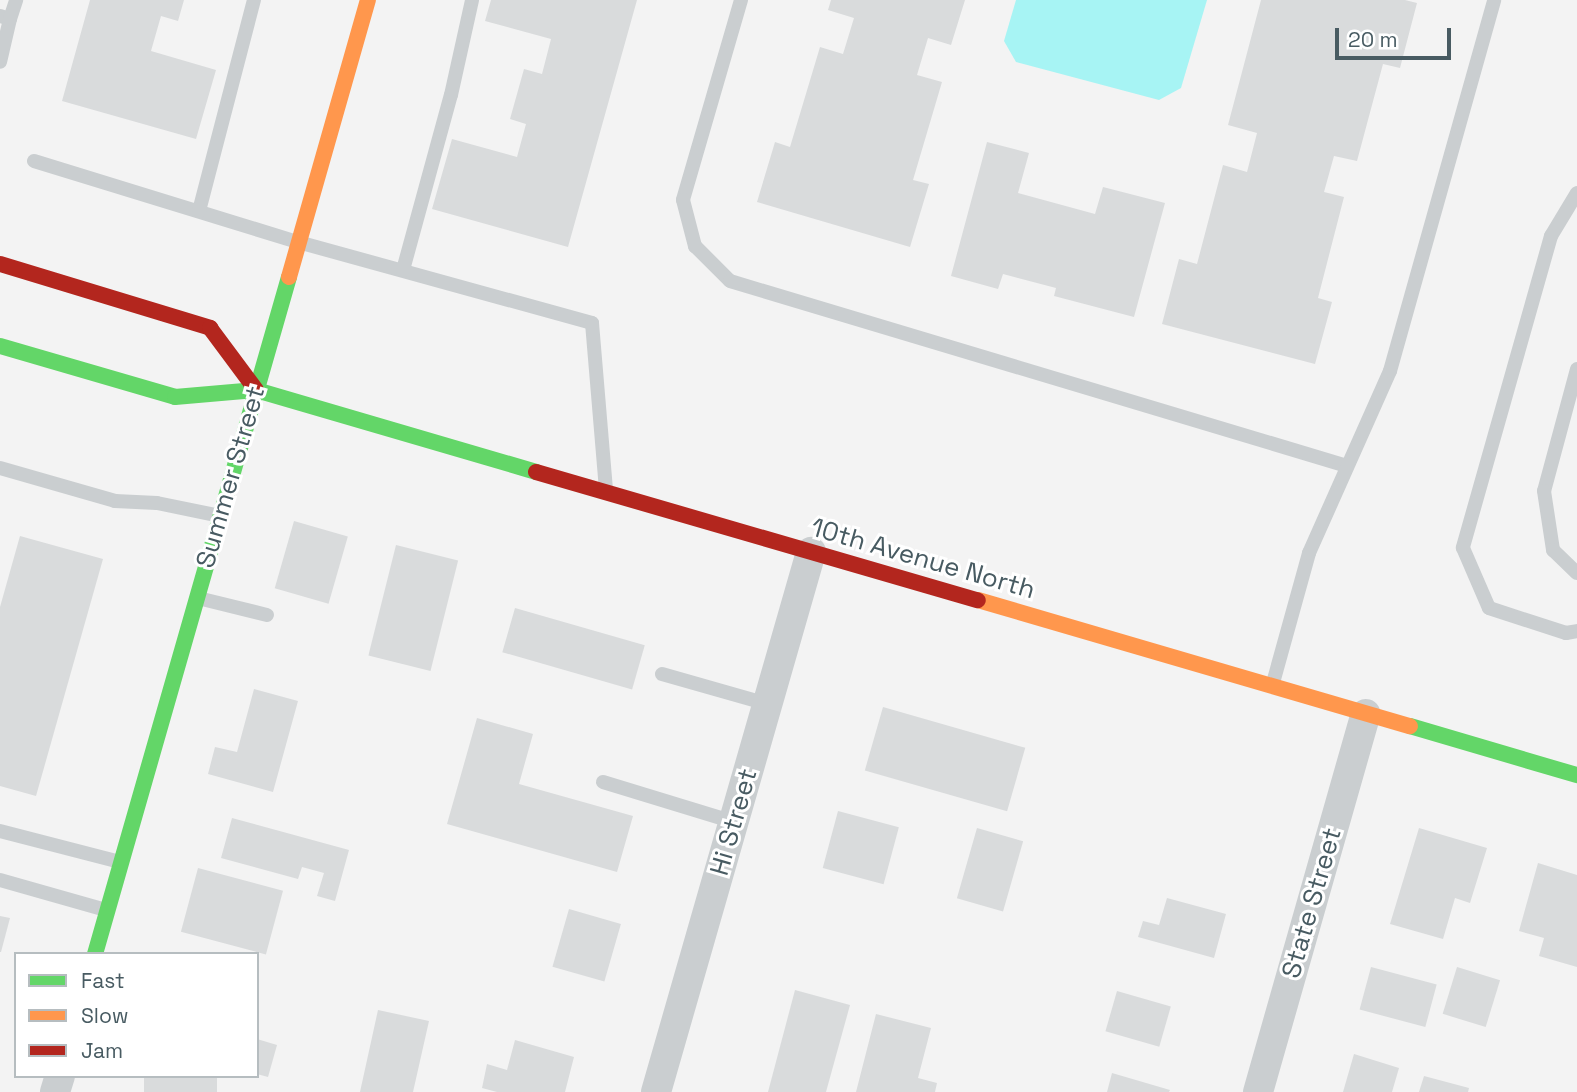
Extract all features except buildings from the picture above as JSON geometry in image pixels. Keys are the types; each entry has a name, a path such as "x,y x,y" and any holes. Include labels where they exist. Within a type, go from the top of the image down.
{"street":[{"name":"Summer Street","path":"95,952 368,0"},
{"path":"0,264 210,328 256,390"},
{"name":"10th Avenue North","path":"0,346 175,397 256,390 1577,775"},
{"name":"Hi Street","path":"656,1092 811,552"},
{"name":"State Street","path":"1258,1092 1366,714"}],"lane":[{"path":"0,62 5,18 16,0"},
{"path":"199,211 254,0"},
{"path":"403,270 451,95 472,0"},
{"path":"741,0 683,200 695,246 730,281 1347,466"},
{"path":"1272,686 1309,553 1390,371 1494,0"},
{"path":"34,161 298,242 592,323 607,492"},
{"path":"1577,192 1551,236 1464,548 1489,608 1566,633 1577,631"},
{"path":"1577,369 1544,491 1553,550 1577,573"},
{"path":"0,468 115,501 157,503 220,516"},
{"path":"197,597 267,615"},
{"path":"662,674 767,704"},
{"path":"603,782 734,822"},
{"path":"0,831 121,862"},
{"path":"0,880 107,910"}],"water":[{"path":"1016,0 1207,0 1181,88 1159,100 1016,62 1004,41"}],"traffic: fast":[{"path":"96,952 289,277"},
{"path":"0,346 175,397 256,390 536,472"},
{"path":"1410,726 1577,775"}],"traffic: slow":[{"path":"289,277 368,0"},
{"path":"978,600 1410,726"}],"traffic: jam":[{"path":"0,264 210,328 256,390"},
{"path":"536,472 978,600"}]}
